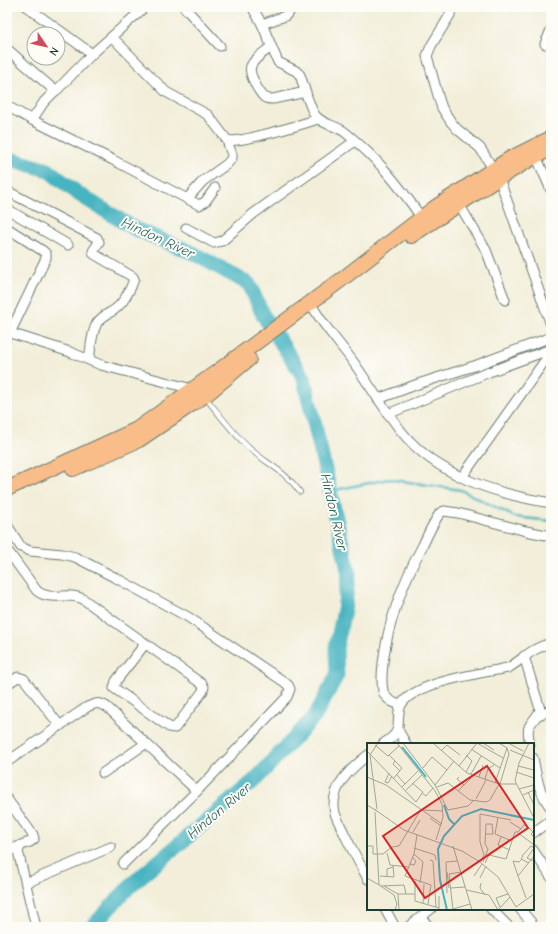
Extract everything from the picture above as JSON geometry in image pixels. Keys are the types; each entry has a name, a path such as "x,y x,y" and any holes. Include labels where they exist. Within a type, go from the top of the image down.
{"main road":[{"path":"7,489 137,429 201,393 241,359 311,308 398,241 459,204 496,173 509,159 551,138"},
{"path":"398,241 421,217 496,173 551,149"},
{"path":"7,498 139,440 176,408"}],"street":[{"path":"27,7 92,54"},
{"path":"184,7 220,46"},
{"path":"252,7 262,24 278,62 296,71 300,75 314,114 318,119 343,130 355,141 395,180 421,217"},
{"path":"262,24 285,16 288,14 289,7"},
{"path":"451,7 450,15 428,51 427,61 439,99 447,115 457,129 475,142 496,173 551,325"},
{"path":"32,120 44,102 92,54 143,8"},
{"path":"545,44 551,30"},
{"path":"112,36 166,92 208,115 227,140 232,155 230,161 207,177 187,199"},
{"path":"271,46 252,63 249,71 263,96 273,99 306,92"},
{"path":"7,49 55,91"},
{"path":"7,106 199,205 205,202 215,188"},
{"path":"227,140 230,142 318,119"},
{"path":"186,228 214,243 222,241 253,214 355,141"},
{"path":"536,156 551,190"},
{"path":"7,191 97,238 99,242 93,251 94,254 133,276 133,283 122,301 114,311 102,318 95,327 89,360"},
{"path":"459,204 486,250 505,300"},
{"path":"7,209 68,245"},
{"path":"7,228 43,250 46,254 46,258 8,332 112,368 201,393"},
{"path":"311,308 354,362 402,432 421,452 451,472 462,477 509,495 551,503"},
{"path":"383,406 418,384 477,365 551,337"},
{"path":"383,406 489,372 551,350"},
{"path":"462,477 551,350"},
{"path":"401,705 393,703 387,699 383,692 385,652 394,611 400,594 414,561 440,513 444,511 458,513 551,536"},
{"path":"7,526 21,547 30,551 62,554 75,557 188,617 288,685 290,689 287,697 197,791 123,864"},
{"path":"7,550 33,586 42,595 51,597 67,595 79,597 202,684 204,691 175,728 169,727 114,688 116,681 145,644"},
{"path":"405,743 398,730 397,718 401,705 406,698 415,691 435,684 508,668 541,646 551,643"},
{"path":"524,656 540,709 538,715 529,727 528,732 530,743"},
{"path":"7,684 18,677 24,679 60,726"},
{"path":"7,762 87,707 100,703 197,791"},
{"path":"538,715 551,710"},
{"path":"384,743 395,735 398,730"},
{"path":"103,773 145,744"},
{"path":"367,757 357,764 343,779 336,793 334,802 335,814 367,877"},
{"path":"534,763 539,790 544,800 551,808"},
{"path":"7,799 34,838 32,841 7,850"},
{"path":"534,832 551,820"},
{"path":"20,846 18,851 36,927"},
{"path":"26,883 111,847"},
{"path":"534,852 551,877"},
{"path":"386,910 395,927"},
{"path":"408,927 430,910"},
{"path":"492,910 509,927"},
{"path":"521,910 531,922 533,927"},
{"path":"420,917 429,927"}],"lane":[{"path":"201,393 240,439 262,458 287,476 300,492"}],"waterway":[{"name":"Hindon River","path":"7,158 48,170 80,195 135,229 191,252 249,284 263,315 304,378 349,574 344,610 336,648 337,675 315,716 255,780 132,884 92,927"},
{"path":"330,491 389,479 461,490 515,517 551,521"}]}
